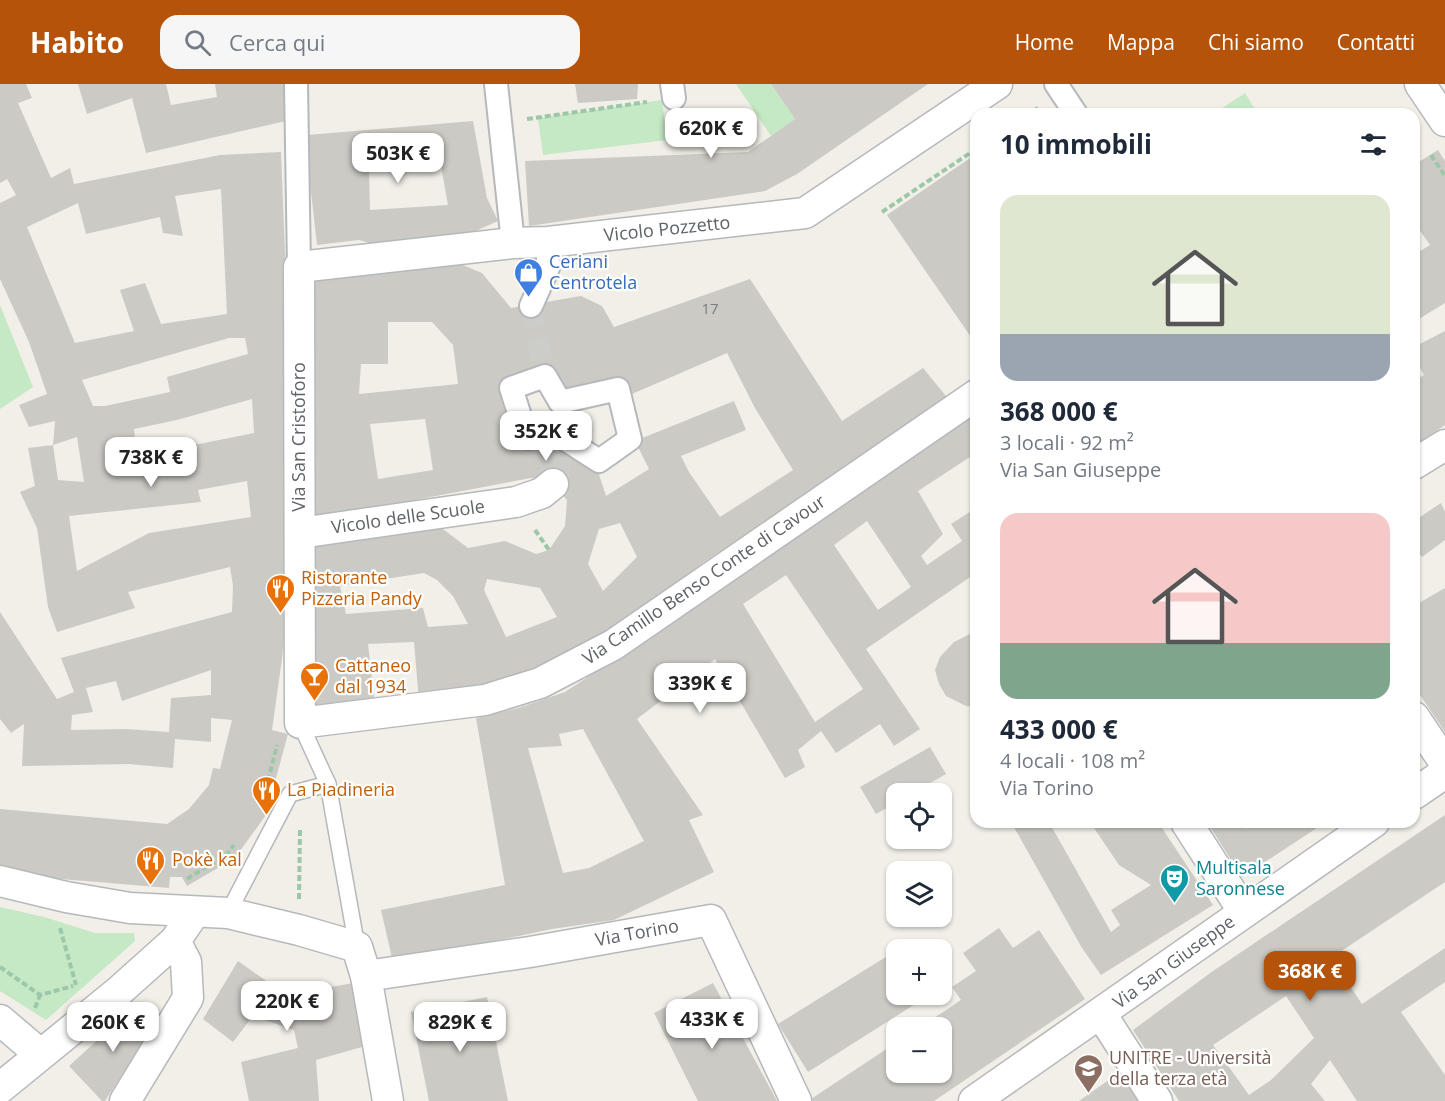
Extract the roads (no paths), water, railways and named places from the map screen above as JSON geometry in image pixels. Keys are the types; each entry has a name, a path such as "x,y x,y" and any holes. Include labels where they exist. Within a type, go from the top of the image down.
{"street":[{"name":"Via San Cristoforo","path":"296,84 299,267 300,723"},
{"path":"496,84 513,243"},
{"name":"Vicolo Pozzetto","path":"299,267 805,213 997,84"},
{"path":"1056,84 1072,108"},
{"path":"1420,84 1444,117"},
{"path":"531,306 548,268 548,242"},
{"path":"544,372 560,402 618,389 630,439 599,461 558,439 527,438 511,388 544,372"},
{"path":"544,372 558,439"},
{"name":"Via Camillo Benso Conte di Cavour","path":"300,723 485,700 540,683 566,671 613,645 970,399"},
{"path":"1420,460 1445,445"},
{"name":"Vicolo delle Scuole","path":"300,533 516,502 542,493 553,484"},
{"path":"1420,726 1445,764"},
{"path":"1420,790 1445,773"},
{"path":"1190,828 1244,912"},
{"name":"Via San Giuseppe","path":"974,1101 1365,828"},
{"path":"0,881 66,897 130,908 228,913 357,947 366,976 388,1101"},
{"path":"0,1088 118,992 175,941 194,913"},
{"name":"Via Torino","path":"366,976 530,952 711,920 796,1101"},
{"path":"125,1101 188,998 186,962 175,941"},
{"path":"1101,1014 1157,1101"},
{"path":"0,1020 40,1054"}],"lane":[{"name":"Via San Cristoforo","path":"300,723 328,784 357,947"},
{"path":"228,913 290,794 328,784"}],"tunnel":[{"path":"531,306 543,368"},
{"path":"553,484 559,444"}],"place":[{"name":"Ceriani Centrotela","path":"528,298"},
{"name":"Ristorante Pizzeria Pandy","path":"280,614"},
{"name":"Cattaneo dal 1934","path":"314,702"},
{"name":"La Piadineria","path":"266,816"},
{"name":"Pokè kal","path":"151,886"},
{"name":"Multisala Saronnese","path":"1175,904"},
{"name":"UNITRE - Università della terza età","path":"1088,1094"}]}
